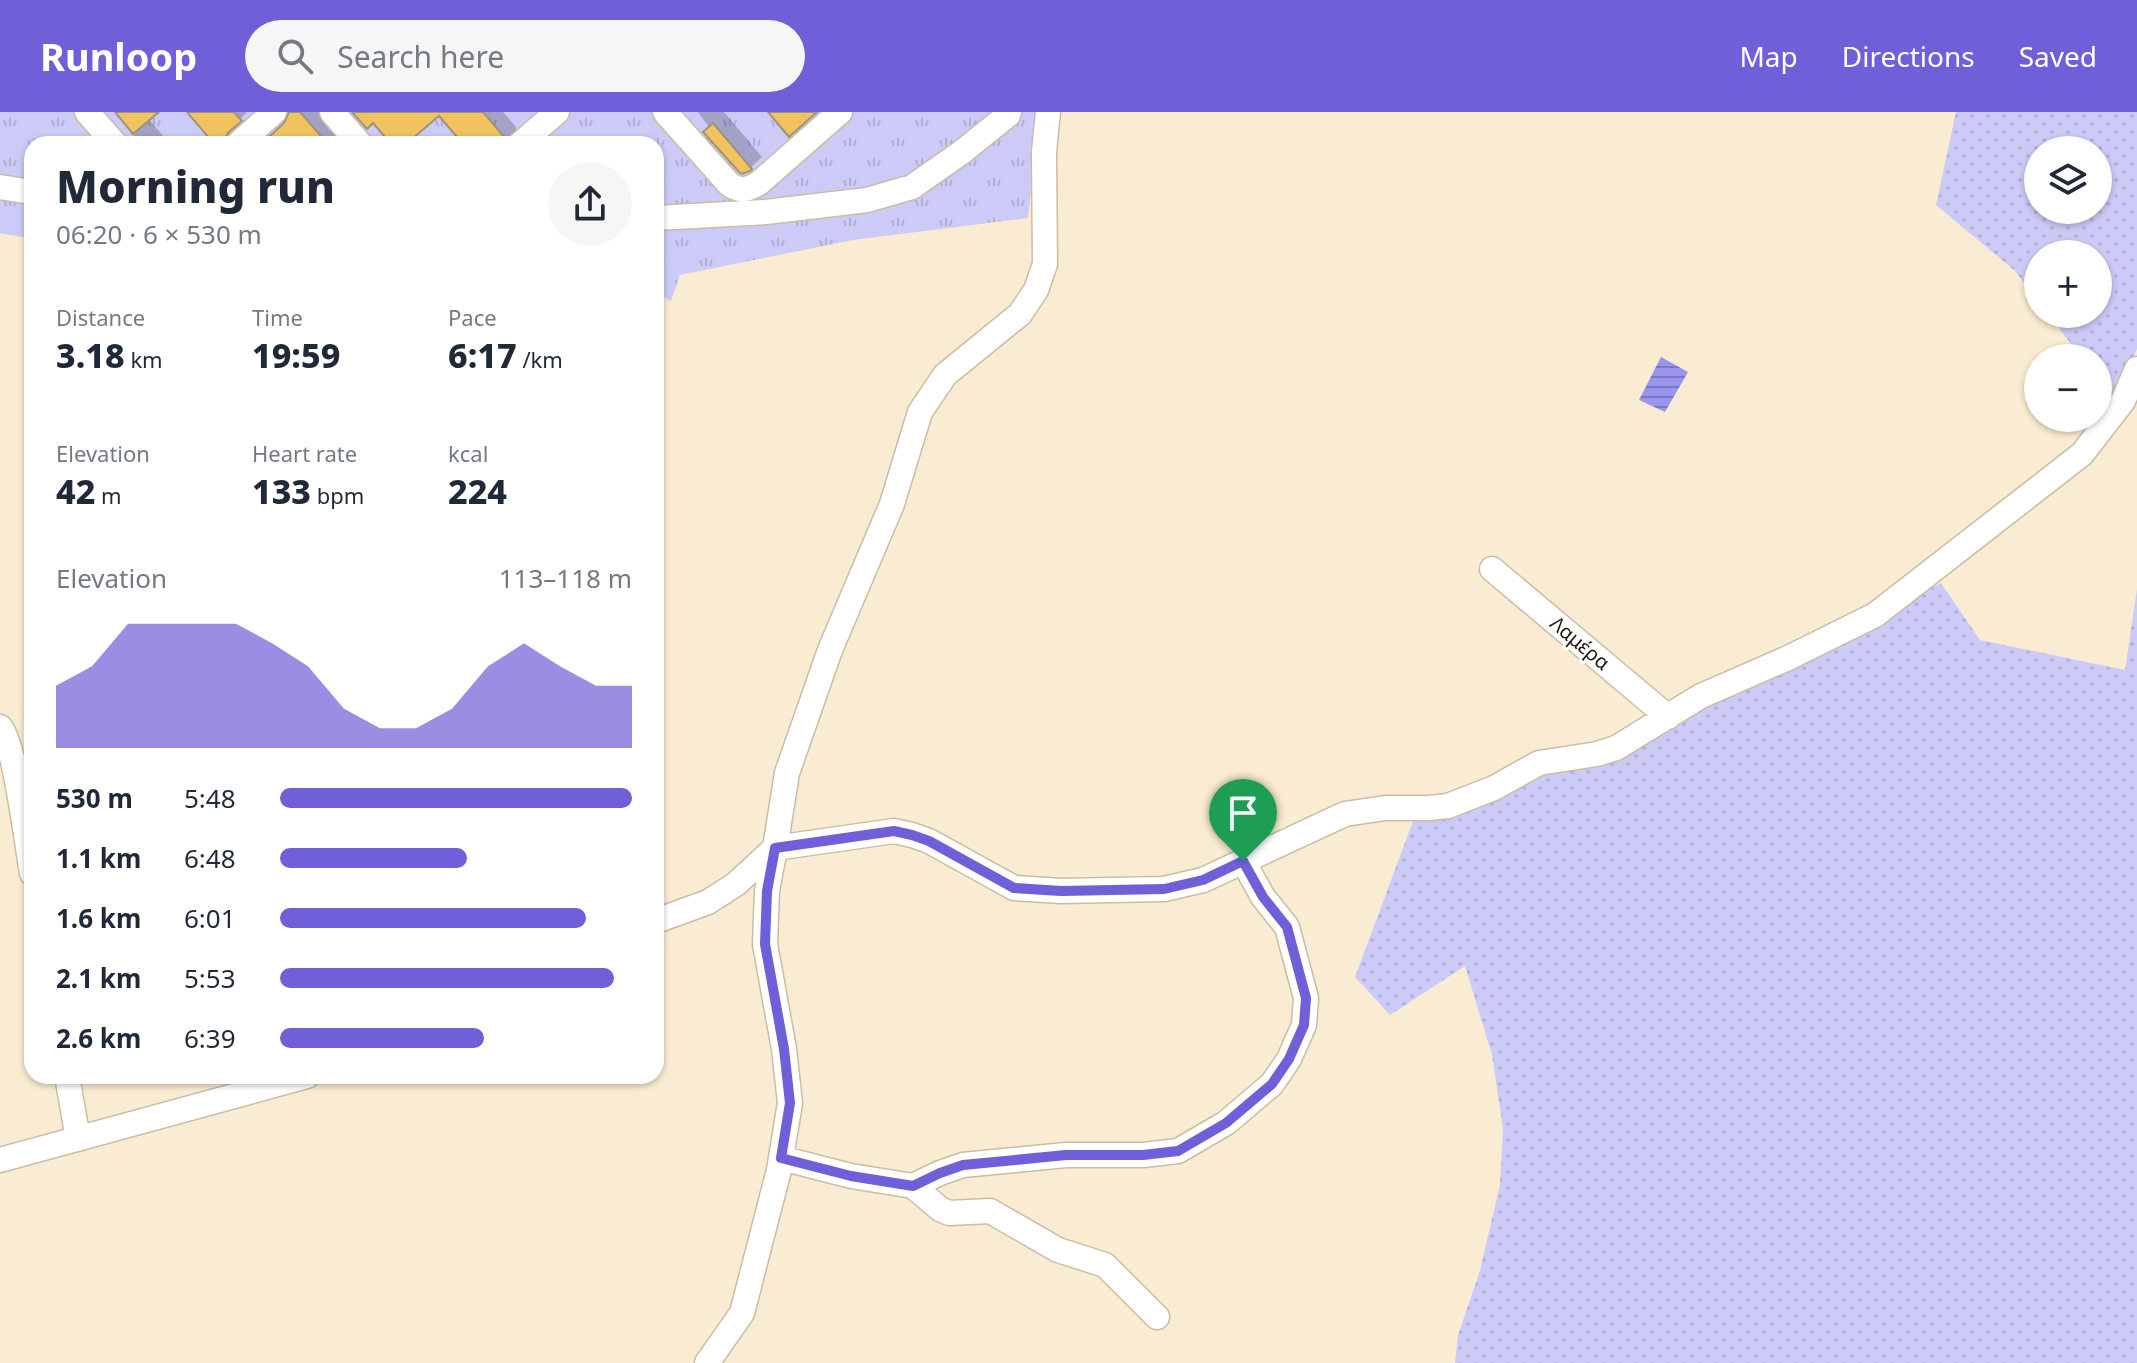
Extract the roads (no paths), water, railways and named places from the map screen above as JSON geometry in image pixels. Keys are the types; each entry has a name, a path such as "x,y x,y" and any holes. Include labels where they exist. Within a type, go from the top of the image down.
{"street":[{"path":"87,112 108,136"},
{"path":"247,136 274,112"},
{"path":"332,112 353,136"},
{"path":"529,136 557,112"},
{"path":"665,112 729,184 743,190 759,183 840,112"},
{"path":"664,218 795,209 867,200 912,187 962,152 1009,112"},
{"path":"707,1363 742,1313 781,1158 790,1103 784,1049 765,944 767,891 787,773 830,650 892,504 920,412 945,375 1020,314 1036,290 1045,264 1044,152 1048,112"},
{"path":"0,187 24,191"},
{"path":"664,918 708,902 736,884 775,848 894,831 929,841 1014,888 1061,891 1164,889 1203,880 1345,814 1385,808 1448,806 1494,788 1539,763 1616,748 1701,696 1875,615 2082,454 2123,401 2137,369"},
{"name":"Λαμέρα","path":"1492,569 1668,717"},
{"path":"0,727 4,730 12,755 24,826"},
{"path":"913,1186 963,1165 1066,1155 1143,1155 1178,1151 1226,1123 1272,1084 1289,1059 1304,1025 1306,998 1287,927 1263,897 1243,861"},
{"path":"68,1084 78,1139"},
{"path":"0,1160 278,1084"},
{"path":"781,1158 851,1176 913,1186 949,1213 990,1211 1058,1250 1105,1265 1157,1317"}]}
